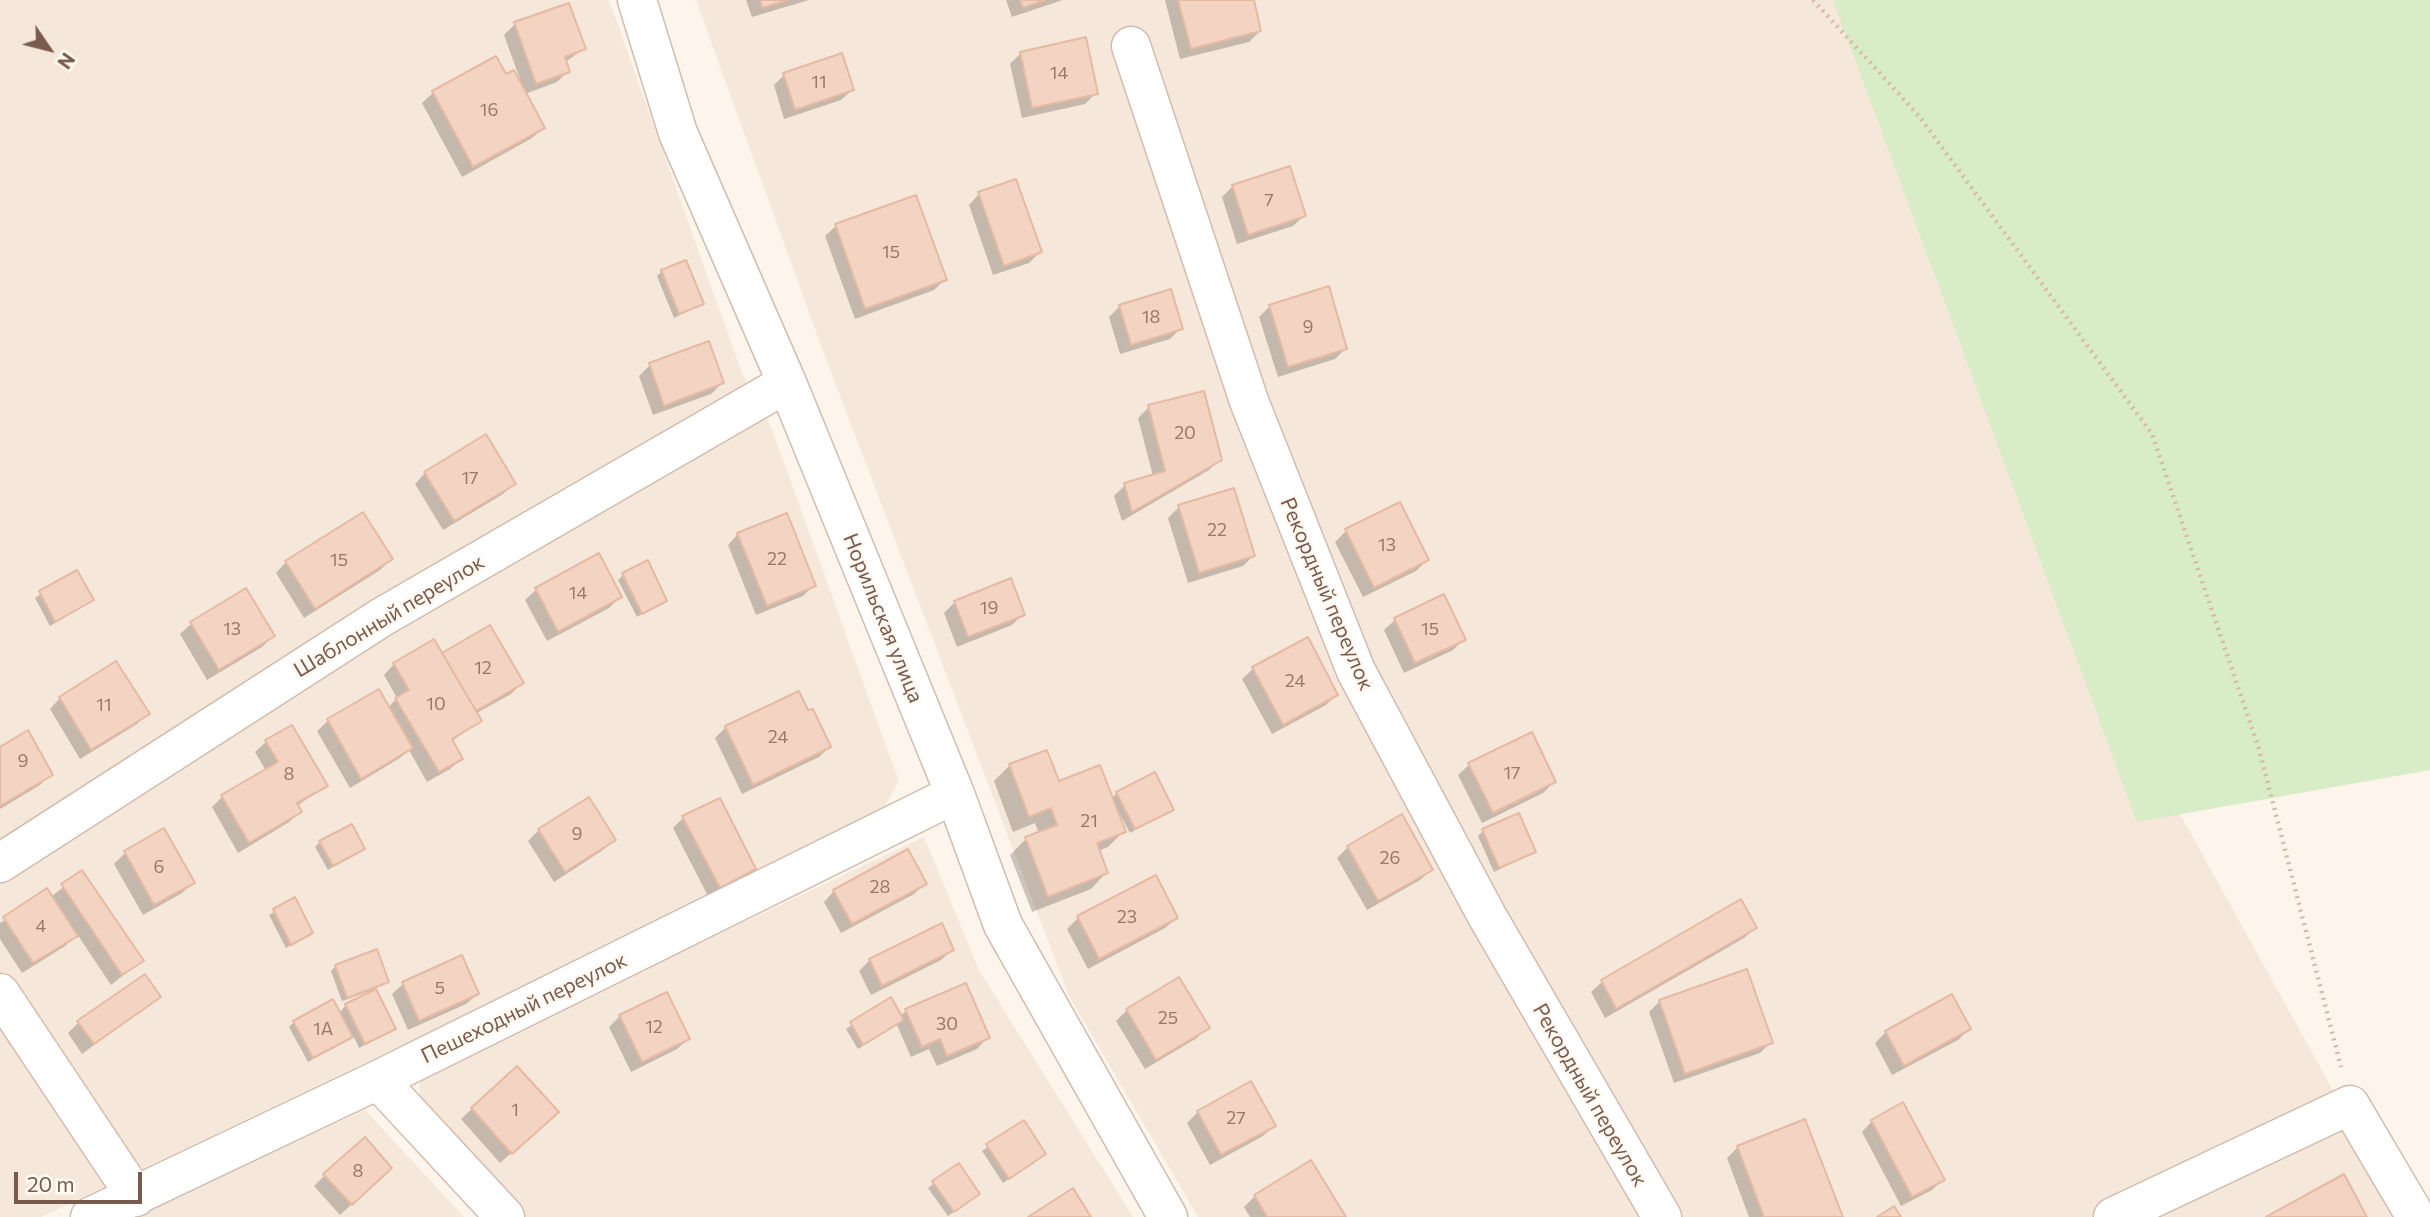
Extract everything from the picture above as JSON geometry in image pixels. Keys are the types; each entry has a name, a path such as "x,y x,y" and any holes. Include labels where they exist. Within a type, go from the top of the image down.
{"street":[{"name":"Норильская улица","path":"637,0 678,132 788,383 955,794 1003,925 1168,1217"},
{"name":"Рекордный переулок","path":"1131,46 1249,401 1356,671 1487,916 1662,1217"},
{"name":"Шаблонный переулок","path":"0,863 382,617 788,383"},
{"name":"Пешеходный переулок","path":"90,1217 377,1080 955,794"},
{"path":"0,993 136,1197"},
{"path":"377,1080 505,1217"},
{"path":"2113,1217 2350,1105 2416,1217"}],"path":[{"path":"1813,0 1919,116 2152,434 2259,749 2350,1105"}],"shaded area":[{"path":"0,0 609,0 742,373 772,429 899,782 876,820 41,1217 0,1217"},
{"path":"696,0 1836,0 2053,584 2403,1217 1198,1217 1069,996 823,351"},
{"path":"924,837 979,970 1133,1217 525,1217 420,1106 419,1076"},
{"path":"365,1110 464,1217 133,1217"}],"green space":[{"path":"1833,0 2430,0 2430,770 2137,822"}],"building":[{"path":"760,0 788,0 762,8"},
{"path":"1020,0 1045,0 1023,8"},
{"path":"1178,0 1254,0 1261,31 1191,49"},
{"path":"569,3 586,49 565,57 570,72 536,84 514,22"},
{"path":"1086,37 1098,94 1032,108 1020,52"},
{"path":"842,53 854,90 795,110 783,73"},
{"path":"496,56 506,74 514,70 545,128 473,167 432,91"},
{"path":"1290,166 1306,216 1248,235 1232,185"},
{"path":"1016,179 1042,252 1004,266 978,192"},
{"path":"916,195 947,280 865,309 835,224"},
{"path":"686,260 704,304 679,314 661,270"},
{"path":"1329,286 1347,349 1288,367 1269,305"},
{"path":"1171,289 1183,329 1131,345 1119,305"},
{"path":"709,341 724,383 664,406 649,363"},
{"path":"1204,391 1222,460 1132,512 1124,483 1165,471 1148,405"},
{"path":"486,434 516,484 454,521 424,472"},
{"path":"1234,488 1255,556 1199,573 1178,505"},
{"path":"1400,502 1429,560 1374,588 1345,529"},
{"path":"363,512 393,559 315,609 285,561"},
{"path":"787,513 816,586 767,606 737,533"},
{"path":"599,553 622,597 558,632 535,588"},
{"path":"648,560 667,601 642,614 622,573"},
{"path":"77,570 94,600 55,622 39,591"},
{"path":"1011,578 1025,615 968,637 954,601"},
{"path":"246,588 275,636 219,670 190,622"},
{"path":"1444,594 1466,640 1415,663 1394,618"},
{"path":"490,625 524,683 476,711 442,653"},
{"path":"1308,637 1338,695 1283,725 1252,667"},
{"path":"434,639 482,721 452,739 463,759 439,772 395,698 409,690 393,663"},
{"path":"116,661 150,714 91,750 59,697"},
{"path":"379,689 413,748 361,779 327,719"},
{"path":"799,691 808,710 813,709 831,747 753,785 725,726"},
{"path":"292,725 328,786 297,803 302,812 249,843 221,795 278,762 265,740"},
{"path":"28,730 53,775 0,806 0,747"},
{"path":"1532,732 1556,782 1493,813 1468,763"},
{"path":"1047,750 1059,781 1100,765 1126,832 1097,843 1108,873 1048,897 1025,837 1057,825 1051,808 1029,817 1009,764"},
{"path":"1155,772 1174,810 1135,829 1116,792"},
{"path":"589,797 616,840 565,872 538,829"},
{"path":"720,798 756,869 720,888 682,816"},
{"path":"1519,813 1536,852 1499,868 1482,829"},
{"path":"1402,814 1433,870 1378,901 1347,846"},
{"path":"352,824 365,849 333,866 319,841"},
{"path":"164,828 195,883 154,905 124,851"},
{"path":"908,849 927,884 852,924 833,890"},
{"path":"82,870 144,961 122,975 61,884"},
{"path":"1156,875 1178,918 1099,959 1077,916"},
{"path":"47,888 78,936 33,963 3,917"},
{"path":"295,897 313,933 291,945 273,909"},
{"path":"1741,899 1757,928 1616,1009 1601,980"},
{"path":"942,923 954,950 882,986 869,959"},
{"path":"377,949 389,982 347,998 335,965"},
{"path":"462,955 479,994 419,1021 402,982"},
{"path":"1747,969 1773,1043 1685,1074 1659,1000"},
{"path":"145,974 161,997 94,1044 77,1021"},
{"path":"1179,977 1210,1028 1156,1060 1126,1009"},
{"path":"966,983 990,1038 947,1056 940,1039 922,1047 905,1009"},
{"path":"376,989 396,1029 365,1044 345,1004"},
{"path":"667,992 690,1039 642,1062 619,1015"},
{"path":"1952,994 1971,1029 1904,1066 1885,1031"},
{"path":"891,997 904,1020 863,1045 850,1022"},
{"path":"333,999 353,1037 313,1058 293,1021"},
{"path":"517,1066 559,1112 512,1154 471,1108"},
{"path":"1251,1081 1276,1126 1221,1155 1197,1111"},
{"path":"1903,1102 1945,1180 1912,1197 1871,1120"},
{"path":"1805,1119 1843,1217 1764,1217 1737,1146"},
{"path":"1024,1120 1046,1154 1009,1179 986,1144"},
{"path":"365,1137 392,1168 352,1205 323,1174"},
{"path":"1311,1160 1346,1217 1267,1217 1254,1195"},
{"path":"959,1163 980,1194 954,1212 932,1181"},
{"path":"2344,1174 2367,1217 2266,1217"},
{"path":"1073,1188 1091,1217 1028,1217"},
{"path":"1894,1206 1901,1217 1877,1217"}]}
